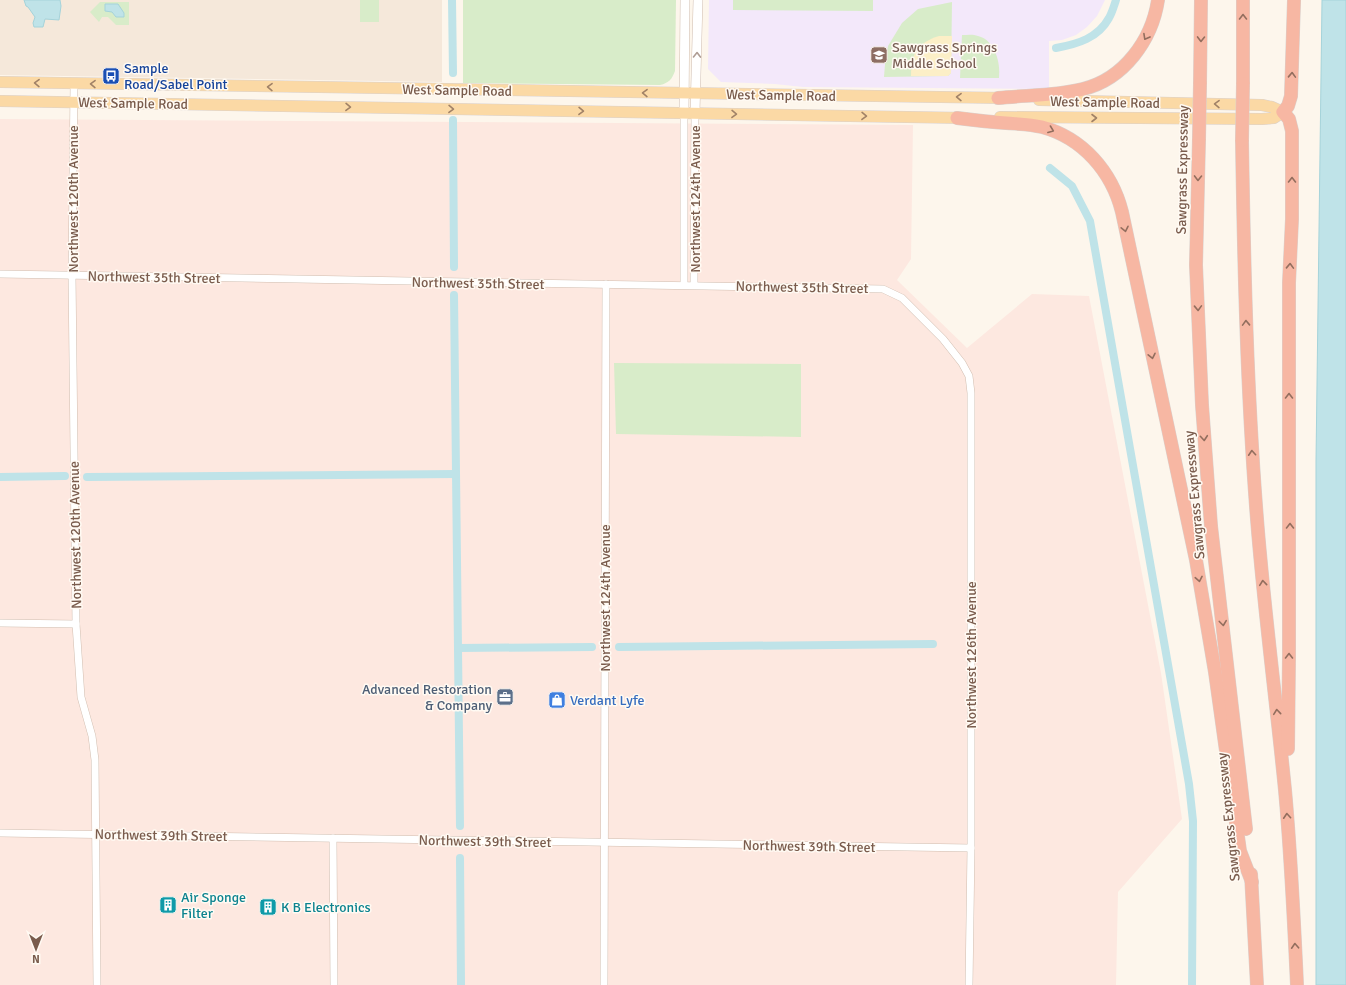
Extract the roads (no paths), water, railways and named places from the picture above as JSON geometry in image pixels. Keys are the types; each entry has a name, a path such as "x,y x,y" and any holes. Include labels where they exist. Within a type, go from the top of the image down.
{"highway":[{"path":"998,98 1068,92 1085,88 1108,78 1123,67 1141,46 1153,21 1158,0"},
{"name":"Sawgrass Expressway","path":"1201,0 1196,265 1202,405 1212,526 1252,882 1257,985"},
{"path":"1243,0 1243,261 1248,401 1257,521 1285,792 1297,985"},
{"path":"1285,792 1288,750 1289,283 1292,219 1292,131 1289,119 1283,112 1288,106 1292,96 1294,0"},
{"path":"957,118 1035,125 1059,133 1082,148 1094,159 1106,173 1117,196 1122,212 1196,560 1212,650 1240,852 1252,882"}],"main road":[{"name":"West Sample Road","path":"0,82 998,98 1262,106 1276,108 1283,112 1274,118 1262,120 1005,117 957,118 0,101"}],"street":[{"path":"685,0 684,94 690,113"},
{"path":"690,113 696,94 698,0"},
{"name":"Northwest 120th Avenue","path":"74,84 72,275 76,624 82,697 92,736 95,760 97,985"},
{"name":"Northwest 124th Avenue","path":"684,285 690,113"},
{"name":"Northwest 124th Avenue","path":"690,113 694,286"},
{"name":"Northwest 35th Street","path":"0,274 883,289 902,298 939,335"},
{"name":"Northwest 124th Avenue","path":"604,985 606,284"},
{"name":"Northwest 126th Avenue","path":"939,335 962,363 969,376 971,393 971,848 969,985"},
{"path":"0,623 76,624"},
{"name":"Northwest 39th Street","path":"0,833 971,848"},
{"path":"333,838 334,985"}],"water":[{"path":"24,0 60,0 61,6 59,20 45,19 43,27 34,27 33,23 35,17 26,6"},
{"path":"1322,0 1346,0 1346,985 1316,985 1316,461"},
{"path":"105,4 118,4 124,13 124,17 116,17 112,12 105,11"}],"waterway":[{"path":"452,0 453,73"},
{"path":"1056,48 1080,42 1099,31 1109,18 1116,0"},
{"path":"453,120 454,267"},
{"path":"1050,168 1072,186 1090,221 1189,784 1193,821 1192,985"},
{"path":"454,295 460,826"},
{"path":"87,477 456,474"},
{"path":"0,477 65,476"},
{"path":"619,647 933,644"},
{"path":"458,648 592,647"},
{"path":"460,858 461,985"}],"place":[{"name":"Sawgrass Springs Middle School","path":"879,55"},
{"name":"Sample Road/Sabel Point","path":"111,76"},
{"name":"Advanced Restoration & Company","path":"505,697"},
{"name":"Verdant Lyfe","path":"557,700"},
{"name":"Air Sponge Filter","path":"168,905"},
{"name":"K B Electronics","path":"268,907"}]}
